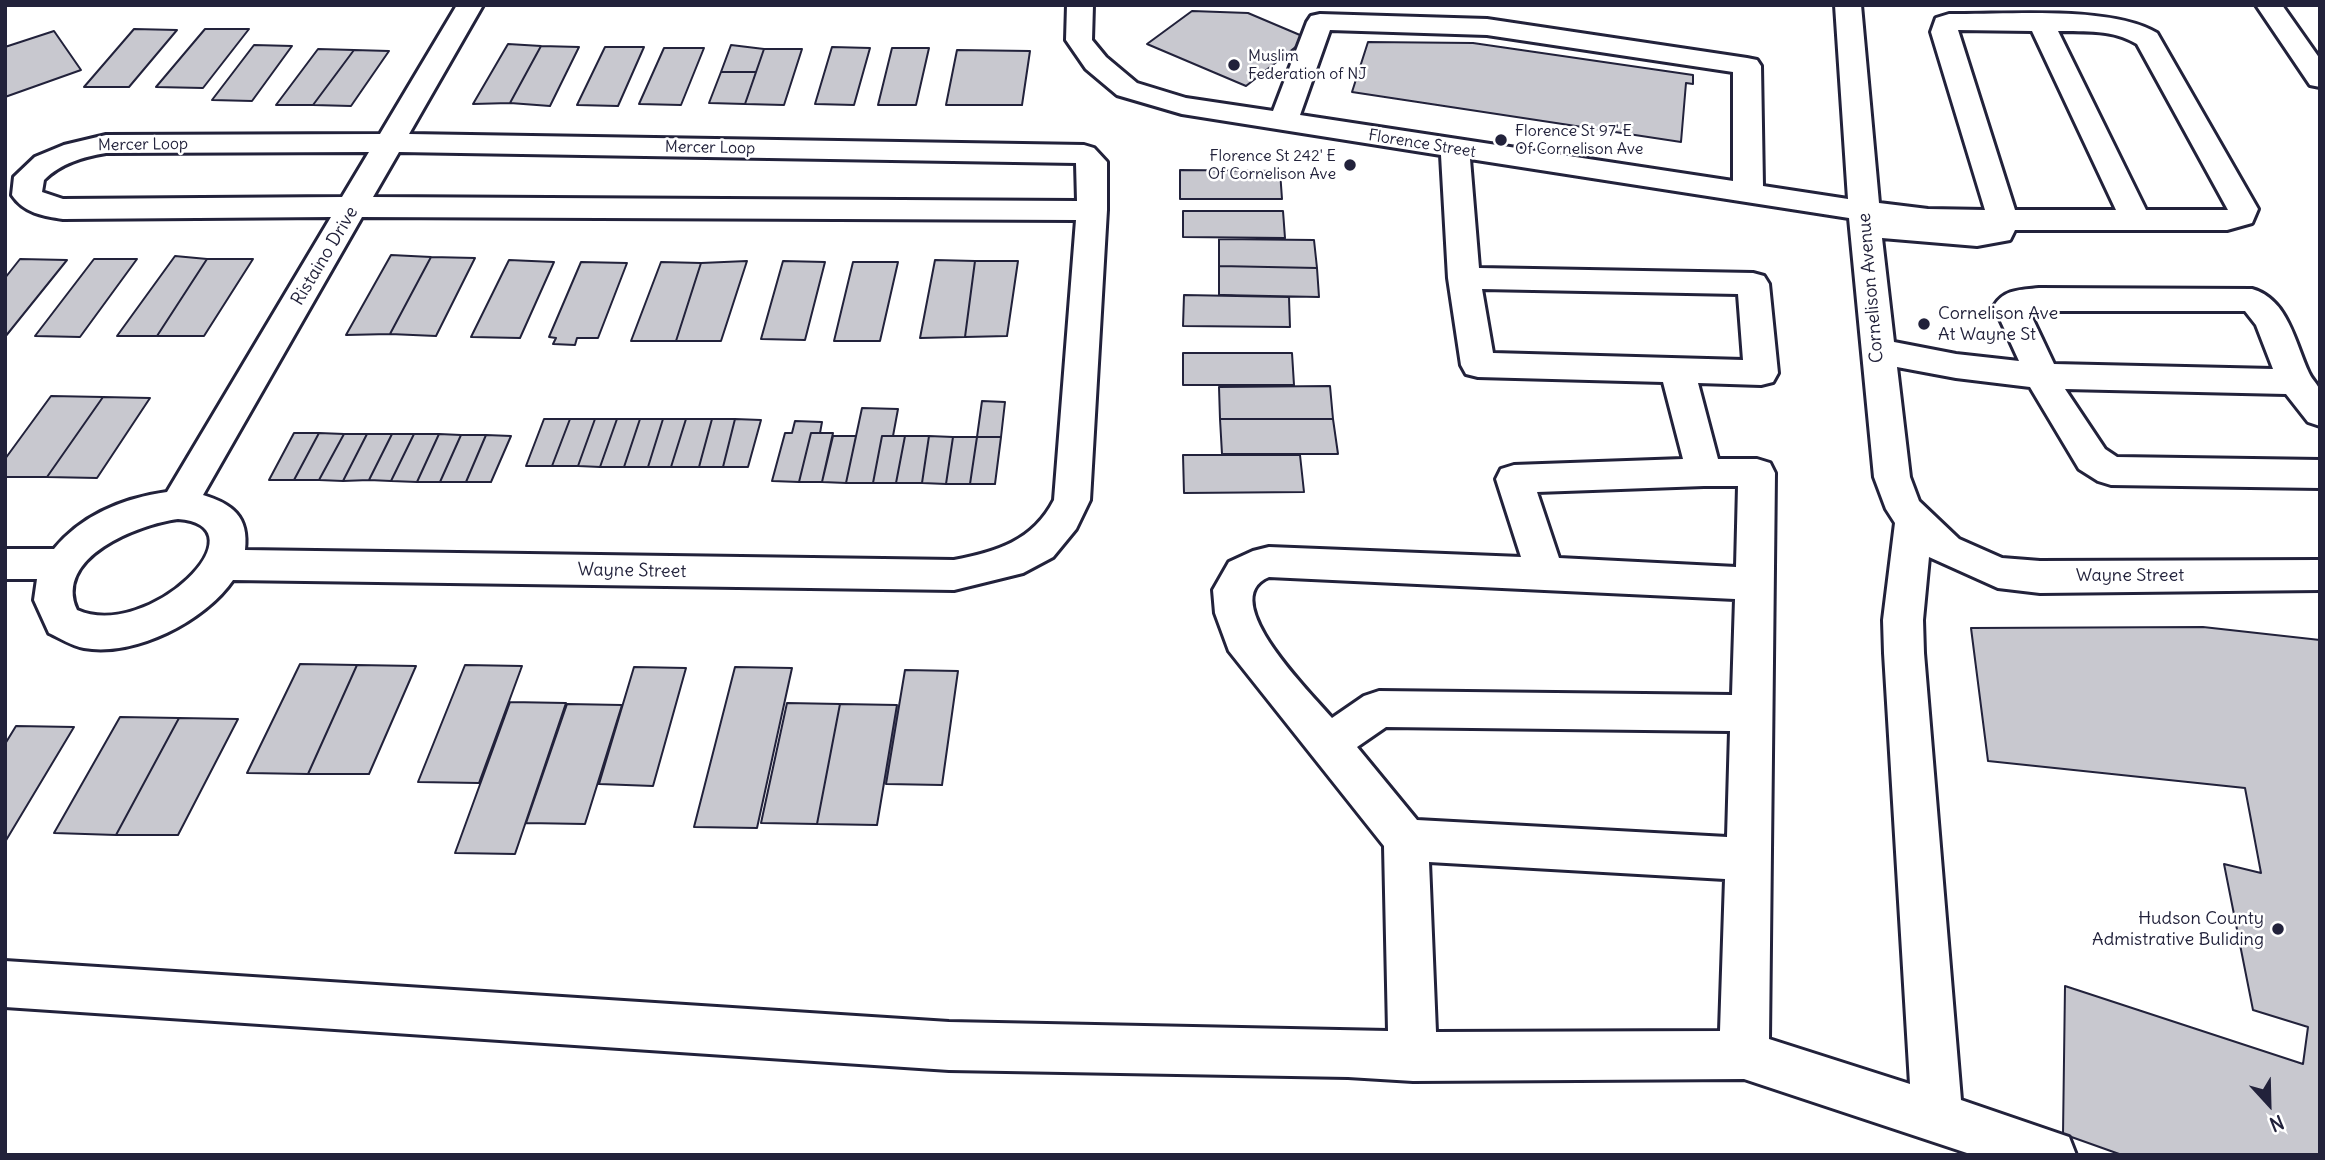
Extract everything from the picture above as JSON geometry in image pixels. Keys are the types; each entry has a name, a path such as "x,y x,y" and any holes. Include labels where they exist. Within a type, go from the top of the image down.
{"street":[{"name":"Ristaino Drive","path":"178,505 470,5"},
{"name":"Florence Street","path":"1080,5 1079,40 1096,63 1127,89 1182,106 1748,194 1865,219 2227,220 2241,216 2243,209 2148,39 2131,29 2105,24 2041,23"},
{"name":"Cornelison Avenue","path":"1848,5 1878,361 1892,477 1904,509 1946,550"},
{"path":"2269,5 2320,79"},
{"path":"1283,122 1320,14 1487,27 1747,66 1748,194"},
{"path":"2003,220 1944,32 1945,24 1950,22 2041,23 2135,219"},
{"name":"Mercer Loop","path":"1037,549 1055,533 1072,500 1091,210 1092,162 1084,154 390,143 106,144 75,150 49,160 29,177 27,195 33,202 63,209 354,207 1007,212 1091,210"},
{"path":"1455,149 1464,278 1478,365 1761,373 1753,284 1464,278"},
{"path":"2320,413 2295,382 2263,306 2252,300 2039,299 2018,301 2010,306 2046,386 2092,459 2111,471 2320,474"},
{"path":"1878,361 2001,393 2046,386 2295,382"},
{"path":"1677,370 1704,472"},
{"path":"1545,573 1514,480 1704,472 1757,473 1744,1055"},
{"path":"178,505 200,508 219,519 228,535 227,554 223,565 205,589 178,610 144,626 106,633 68,624 56,610 53,591 64,564 83,542 108,525 148,509 178,505"},
{"path":"1914,518 1903,620 1904,653 1937,1119"},
{"name":"Wayne Street","path":"223,565 954,575 1006,564 1037,549"},
{"name":"Wayne Street","path":"1946,550 1998,573 2040,577 2320,575"},
{"path":"1413,1057 1406,840 1243,639 1231,603 1236,582 1248,566 1269,562 1755,584"},
{"path":"5,564 64,564"},
{"path":"1327,744 1378,709 1752,713"},
{"path":"1406,840 1749,859"},
{"path":"5,984 949,1046 1348,1053 1413,1057 1744,1055 2050,1155"}],"building":[{"name":"Muslim Federation of NJ","path":"1192,11 1248,13 1307,38 1246,86 1147,44"},
{"path":"134,29 177,30 129,87 84,87"},
{"path":"205,29 249,29 203,88 156,87"},
{"path":"54,31 81,70 5,97 5,47"},
{"path":"1368,42 1473,43 1693,75 1693,84 1686,83 1681,142 1352,92"},
{"path":"508,44 541,46 510,103 473,104"},
{"path":"254,45 292,46 252,101 212,100"},
{"path":"731,45 764,49 756,72 721,72"},
{"path":"541,46 579,47 550,106 510,103"},
{"path":"605,47 644,47 618,106 577,105"},
{"path":"832,47 870,48 854,105 815,104"},
{"path":"664,48 704,48 681,105 639,104"},
{"path":"892,48 929,48 916,105 878,105"},
{"path":"318,49 354,50 313,105 276,105"},
{"path":"764,49 802,49 784,105 745,104"},
{"path":"354,50 389,51 351,106 313,105"},
{"path":"957,50 1030,51 1022,105 946,105"},
{"path":"721,72 756,72 745,104 709,103"},
{"path":"1180,170 1280,171 1282,199 1180,199"},
{"path":"1183,211 1283,211 1285,238 1183,237"},
{"path":"1219,239 1314,240 1317,268 1219,266"},
{"path":"391,255 431,257 390,334 346,335"},
{"path":"175,256 207,259 157,336 117,336"},
{"path":"431,257 475,258 436,336 390,334"},
{"path":"20,259 67,260 5,337 5,278"},
{"path":"94,259 137,259 80,337 35,336"},
{"path":"207,259 253,259 204,336 157,336"},
{"path":"509,260 554,262 520,338 471,337"},
{"path":"935,260 975,261 965,337 920,338"},
{"path":"747,261 721,341 676,341 701,263"},
{"path":"783,261 825,262 805,340 761,339"},
{"path":"975,261 1018,261 1007,336 965,337"},
{"path":"581,262 627,263 598,338 577,338 575,345 553,344 556,338 549,337"},
{"path":"661,262 701,263 676,341 631,341"},
{"path":"853,262 898,262 880,341 834,341"},
{"path":"1219,266 1317,268 1319,297 1219,295"},
{"path":"1184,295 1289,297 1290,327 1183,326"},
{"path":"1183,353 1292,353 1294,385 1183,385"},
{"path":"1330,386 1333,419 1220,419 1219,387"},
{"path":"51,396 103,397 47,477 5,477 5,459"},
{"path":"103,397 150,398 97,478 47,477"},
{"path":"982,401 1005,402 1001,437 977,437"},
{"path":"862,408 898,409 893,436 882,436 873,483 846,483"},
{"path":"544,419 570,419 552,466 526,466"},
{"path":"570,419 595,419 578,466 552,466"},
{"path":"595,419 617,419 600,467 578,466"},
{"path":"617,419 640,419 624,467 600,467"},
{"path":"640,419 663,419 648,467 624,467"},
{"path":"663,419 686,419 671,467 648,467"},
{"path":"686,419 712,419 699,467 671,467"},
{"path":"712,419 735,419 723,467 699,467"},
{"path":"735,419 761,420 748,467 723,467"},
{"path":"1220,419 1333,419 1338,454 1222,454"},
{"path":"795,421 822,422 820,433 811,433 799,482 772,481 785,433 792,433"},
{"path":"294,433 319,433 294,480 269,480"},
{"path":"319,433 344,434 319,480 294,480"},
{"path":"811,433 833,433 822,482 799,482"},
{"path":"344,434 367,434 343,481 319,480"},
{"path":"367,434 392,434 369,480 343,481"},
{"path":"392,434 414,434 391,481 369,480"},
{"path":"414,434 439,434 417,482 391,481"},
{"path":"439,434 461,435 440,482 417,482"},
{"path":"461,435 486,435 466,482 440,482"},
{"path":"486,435 511,436 491,482 466,482"},
{"path":"833,436 856,436 846,483 822,482"},
{"path":"882,436 905,436 896,483 873,483"},
{"path":"905,436 929,436 922,483 896,483"},
{"path":"929,436 953,437 946,484 922,483"},
{"path":"953,437 977,437 970,484 946,484"},
{"path":"977,437 1001,437 995,484 970,484"},
{"path":"1183,455 1300,455 1304,492 1184,493"},
{"name":"Hudson County Admistrative Buliding","path":"2203,627 2320,640 2320,1155 2122,1155 2063,1134 2065,986 2303,1064 2308,1027 2253,1010 2224,864 2261,873 2245,788 1988,761 1971,628"},
{"path":"300,664 357,665 308,774 247,773"},
{"path":"357,665 416,666 369,774 308,774"},
{"path":"465,665 522,666 479,783 418,782"},
{"path":"634,667 686,668 653,786 599,784"},
{"path":"735,667 792,668 757,828 694,827"},
{"path":"905,670 958,671 942,785 886,784"},
{"path":"510,702 566,703 515,854 455,853"},
{"path":"787,703 840,704 817,824 761,823"},
{"path":"567,704 622,705 585,824 526,823"},
{"path":"840,704 897,705 877,825 817,824"},
{"path":"120,717 179,718 116,835 54,833"},
{"path":"179,718 238,719 178,835 116,835"},
{"path":"16,726 74,727 5,842 5,744"}],"place":[{"name":"Muslim Federation of NJ","path":"1234,65"},
{"name":"Florence St 97' E Of Cornelison Ave","path":"1501,140"},
{"name":"Florence St 242' E Of Cornelison Ave","path":"1350,165"},
{"name":"Cornelison Ave At Wayne St","path":"1924,324"},
{"name":"Hudson County Admistrative Buliding","path":"2278,929"}]}
